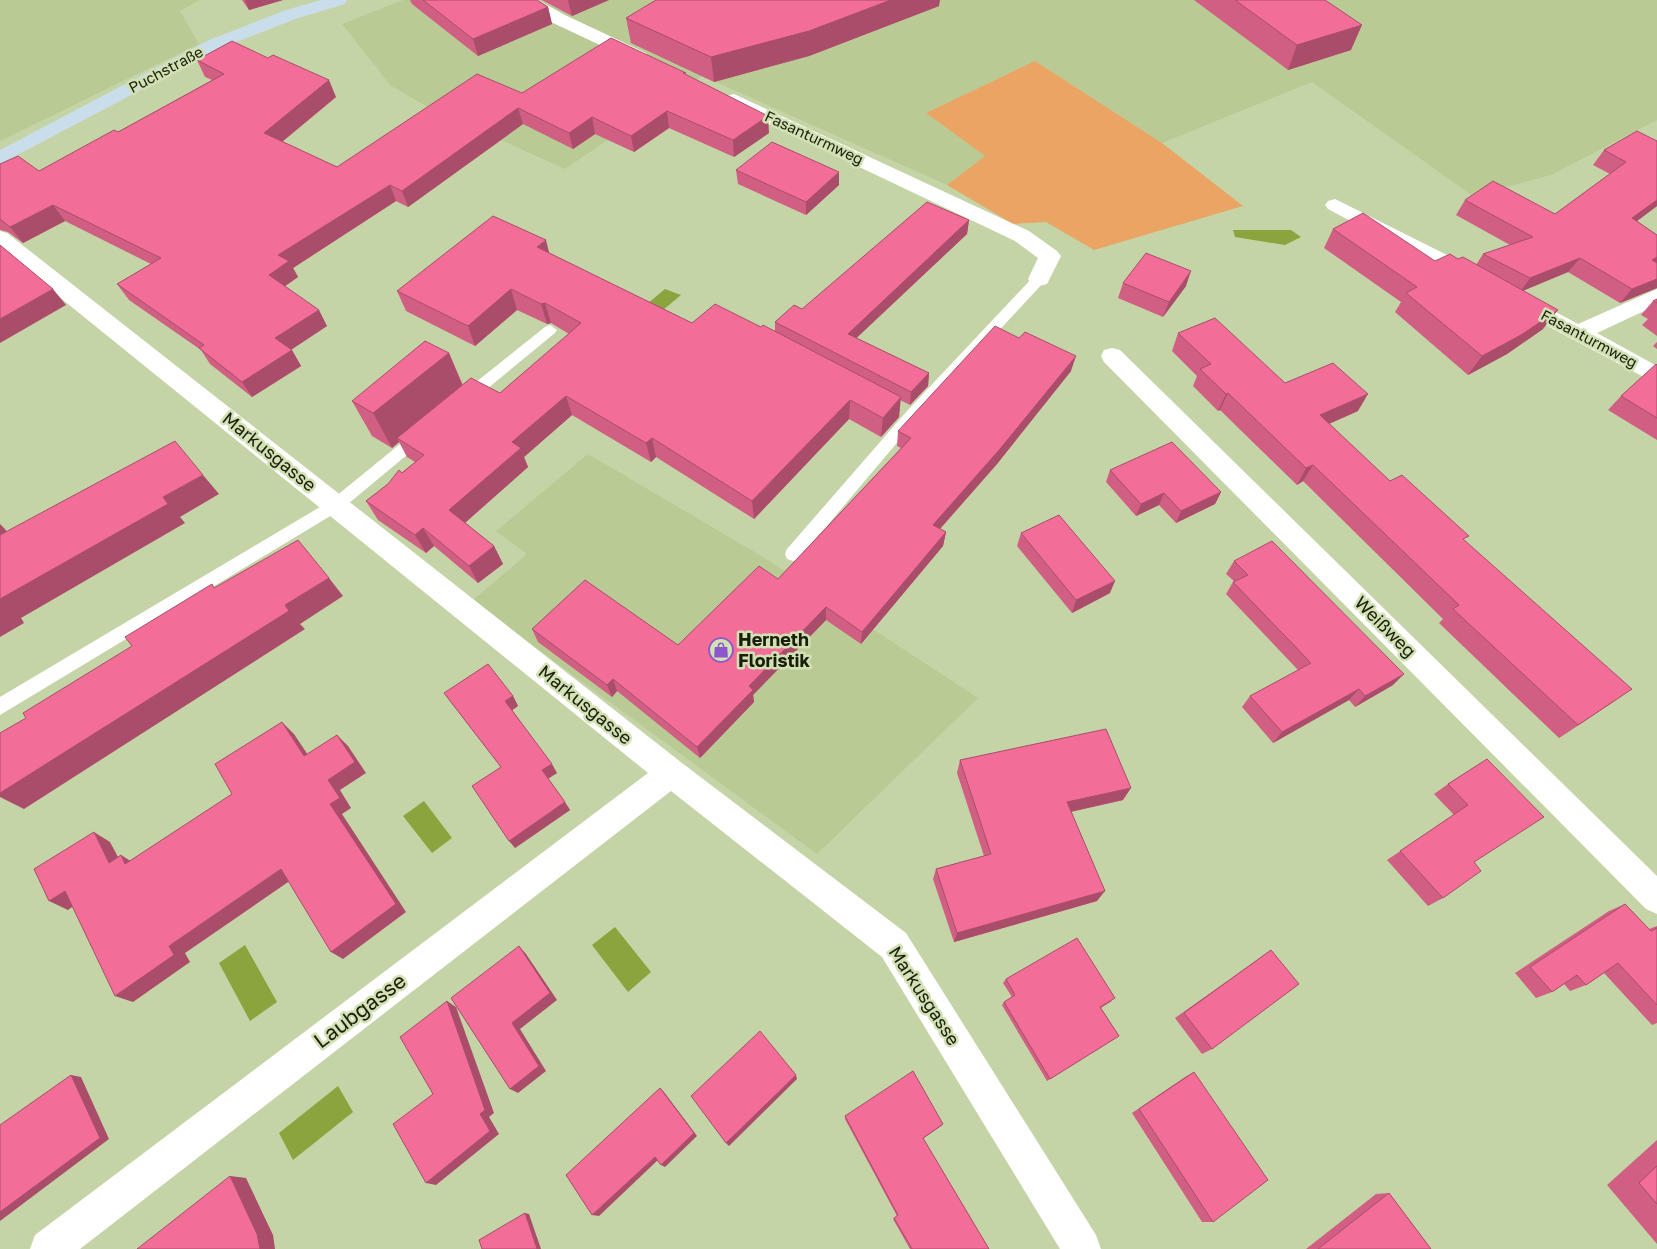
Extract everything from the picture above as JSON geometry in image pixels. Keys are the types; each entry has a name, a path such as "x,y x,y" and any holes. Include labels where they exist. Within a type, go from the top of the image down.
{"main road":[{"name":"Puchstraße","path":"0,158 215,44 338,0"}],"street":[{"path":"526,0 559,19 653,63"},
{"name":"Fasanturmweg","path":"714,91 1022,236 1050,256 1039,279"},
{"name":"Fasanturmweg","path":"1335,205 1657,376"},
{"name":"Markusgasse","path":"0,238 671,773 894,945 1082,1249"},
{"path":"1578,333 1657,296"},
{"name":"Weißweg","path":"1112,356 1657,898"},
{"name":"Laubgasse","path":"56,1247 671,773"}],"lane":[{"path":"793,554 912,415 1039,279"},
{"path":"451,411 550,330"},
{"path":"895,406 912,415"},
{"path":"0,707 336,505 435,424"}],"shaded area":[{"path":"0,0 200,0 180,11 199,44 0,141"},
{"path":"403,0 1657,0 1657,120 1551,175 1473,196 1312,82 1162,143 1035,61 926,113 985,156 947,185 702,76 565,169 501,140 408,207 350,179 444,116 391,86 342,24"},
{"path":"1035,61 1162,143 1243,206 1094,250 1046,222 1013,224 947,185 985,156 926,113"},
{"path":"1233,230 1291,230 1301,237 1285,245 1235,237"},
{"path":"665,289 681,295 656,316 641,309"},
{"name":"Herneth Floristik","path":"588,454 763,557 978,698 817,854 472,601 527,554 496,531"},
{"path":"424,801 452,838 432,853 403,816"},
{"path":"615,927 651,972 628,992 592,945"},
{"path":"245,945 277,1002 250,1021 219,963"},
{"path":"338,1086 353,1112 293,1160 279,1133"}],"building":[{"path":"423,0 537,0 548,7 473,39"},
{"path":"656,0 891,0 809,31 711,57 626,18"},
{"path":"1235,0 1325,0 1362,25 1297,45"},
{"path":"611,38 686,73 683,73 768,116 733,140 667,111 631,136 592,117 569,133 518,108 402,191 390,185 278,255 289,261 269,275 319,310 275,338 292,350 242,382 199,348 204,345 117,284 161,258 53,205 10,227 0,219 0,164 18,156 39,171 114,130 118,132 224,74 197,60 232,41 268,58 273,55 329,80 264,133 337,167 477,74 522,93"},
{"path":"1637,131 1657,141 1657,200 1632,218 1657,235 1657,257 1652,260 1657,263 1657,279 1632,289 1580,258 1530,278 1483,254 1533,237 1465,200 1493,181 1555,214 1626,162 1604,150"},
{"path":"772,142 839,172 806,202 736,170"},
{"path":"927,202 969,220 848,334 929,373 911,392 775,322 794,305 802,309"},
{"path":"1363,213 1435,261 1450,254 1458,259 1463,257 1558,310 1521,335 1482,356 1406,293 1417,287 1333,229"},
{"path":"493,216 546,240 537,247 692,323 715,304 761,327 763,325 901,397 883,418 850,400 752,501 652,438 646,443 566,396 512,442 521,448 449,510 494,546 469,566 423,528 415,535 366,501 388,484 399,470 402,473 424,455 397,438 471,378 500,393 581,323 545,303 541,304 511,289 468,326 397,291"},
{"path":"0,245 53,289 0,319"},
{"path":"1146,253 1191,271 1169,302 1123,283"},
{"path":"1215,318 1285,383 1333,363 1368,394 1320,415 1390,481 1402,475 1469,536 1463,539 1632,689 1578,725 1453,609 1459,605 1313,465 1306,468 1228,393 1226,394 1200,369 1211,364 1178,333"},
{"path":"995,326 1019,338 1025,332 1076,356 1000,449 933,525 946,532 862,632 826,607 749,686 753,690 697,747 613,679 607,685 532,629 585,580 678,645 759,566 778,579 911,438 898,431"},
{"path":"425,341 449,353 373,413 352,401"},
{"path":"1657,365 1657,418 1621,396"},
{"path":"175,441 203,475 163,497 168,504 0,599 0,535"},
{"path":"1172,442 1221,492 1181,511 1164,493 1141,504 1110,470"},
{"path":"1059,515 1115,581 1076,600 1021,533"},
{"path":"298,540 329,578 285,605 289,611 0,793 0,733 26,718 23,713 132,646 125,637 212,584 214,588"},
{"path":"1272,541 1404,674 1365,696 1359,689 1282,732 1250,696 1311,663 1233,582 1248,575 1234,561"},
{"path":"488,664 513,696 505,701 552,764 542,770 565,802 509,841 472,786 501,767 444,693"},
{"path":"282,722 304,756 337,735 355,762 328,780 340,798 330,804 396,904 331,952 281,869 169,946 174,955 115,996 65,891 49,901 34,869 94,832 109,863 121,855 125,864 232,794 215,764"},
{"path":"1106,729 1131,788 1067,802 1105,891 957,933 936,869 991,854 960,760"},
{"path":"1487,759 1544,817 1474,862 1481,871 1443,898 1400,851 1468,805 1448,784"},
{"path":"1625,904 1651,931 1657,928 1657,1005 1618,963 1586,985 1577,975 1552,992 1530,967"},
{"path":"1077,938 1115,998 1100,1007 1119,1036 1050,1079 1004,1002 1015,995 1006,979"},
{"path":"519,946 550,993 512,1023 539,1066 510,1089 451,998"},
{"path":"1271,950 1299,984 1212,1049 1184,1013"},
{"path":"447,1001 485,1110 480,1114 490,1131 426,1183 393,1124 433,1094 400,1037"},
{"path":"760,1031 796,1075 726,1143 691,1096"},
{"path":"913,1071 943,1124 923,1138 989,1249 912,1249 894,1218 898,1215 845,1116"},
{"path":"1194,1072 1268,1180 1213,1222 1139,1109"},
{"path":"71,1075 100,1138 0,1212 0,1125"},
{"path":"660,1088 694,1133 661,1165 655,1157 592,1215 566,1175"},
{"path":"1657,1166 1657,1204 1639,1183"},
{"path":"230,1176 257,1234 260,1249 137,1249"},
{"path":"1389,1193 1431,1249 1318,1249"},
{"path":"525,1213 537,1249 482,1249 479,1240"}],"place":[{"name":"Herneth Floristik","path":"721,650"}]}
